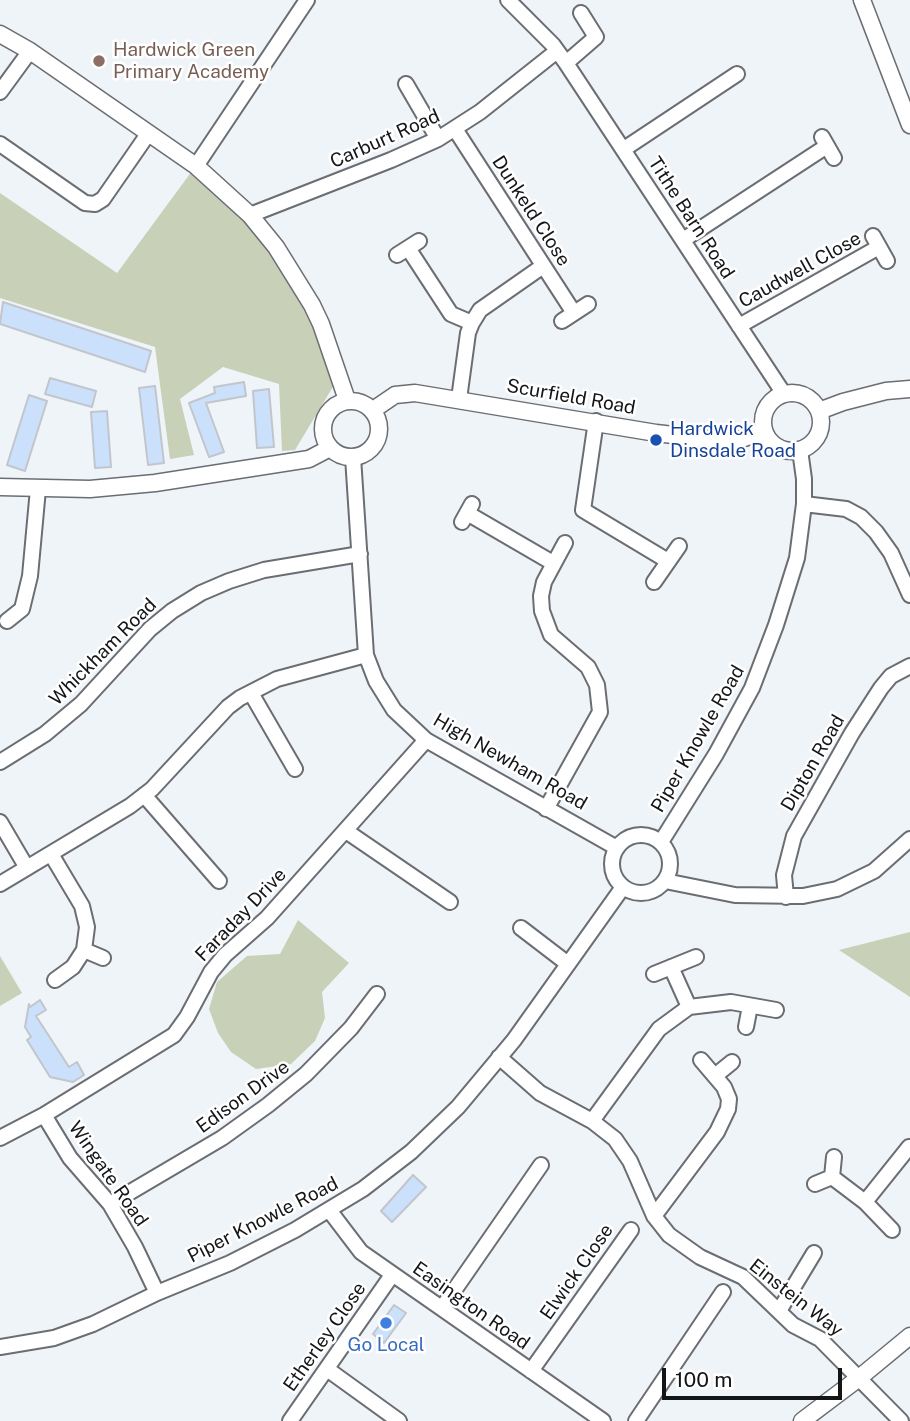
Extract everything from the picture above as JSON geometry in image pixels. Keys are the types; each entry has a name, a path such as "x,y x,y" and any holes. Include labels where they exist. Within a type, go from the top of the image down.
{"street":[{"path":"196,166 307,0"},
{"name":"Tithe Barn Road","path":"508,0 561,57 784,394"},
{"path":"862,0 910,125"},
{"path":"561,57 596,37 581,13"},
{"path":"0,34 30,51 196,166 250,215 276,247 312,305 333,355 347,400"},
{"path":"0,92 30,51"},
{"name":"Carburt Road","path":"250,215 438,139 561,57"},
{"path":"624,149 734,70 745,88"},
{"path":"406,83 438,139"},
{"name":"Dunkeld Close","path":"455,129 543,266 568,317 588,304"},
{"path":"0,144 85,203 95,204 103,199 148,134"},
{"path":"683,240 827,147"},
{"name":"Caudwell Close","path":"738,326 876,242 887,261"},
{"path":"408,248 451,314 472,323"},
{"path":"459,399 468,332 480,310 543,266"},
{"path":"819,411 854,399 910,388"},
{"name":"Scurfield Road","path":"373,410 395,395 415,393 656,433 733,442 764,431"},
{"path":"784,394 804,396 813,402 819,411 820,430 816,439 800,450 789,451 778,447 764,431 766,409 777,397 784,394"},
{"path":"347,400 366,404 373,410 378,423 378,436 373,445 365,454 353,457 335,453 323,435 324,416 330,409 347,400"},
{"path":"596,421 583,510 668,561"},
{"path":"0,487 110,488 155,483 309,458 330,448"},
{"name":"Piper Knowle Road","path":"661,842 716,754 759,671 776,625 797,558 804,504 800,450"},
{"name":"High Newham Road","path":"353,457 366,655 382,694 394,710 426,740 617,848"},
{"path":"7,620 22,610 30,576 38,489"},
{"path":"804,504 846,509 861,517 891,553 910,595"},
{"path":"467,513 553,563"},
{"path":"546,809 600,712 597,685 588,667 551,635 546,624 541,596 553,563 565,543"},
{"path":"654,582 679,546"},
{"name":"Whickham Road","path":"0,762 45,734 81,705 150,629 201,593 264,570 360,554"},
{"path":"0,884 107,821 144,795 228,707 278,679 366,655"},
{"name":"Dipton Road","path":"786,897 784,875 794,836 880,688 891,676 910,666"},
{"path":"251,693 295,769"},
{"name":"Faraday Drive","path":"0,1138 44,1115 174,1035 211,972 225,955 267,918 426,740"},
{"path":"144,795 219,881"},
{"path":"0,822 27,868"},
{"path":"346,831 450,902"},
{"name":"Piper Knowle Road","path":"617,848 627,838 636,835 646,835 661,842 670,859 665,881"},
{"path":"617,848 613,857 613,870 623,887 634,892 643,893 657,888 665,881 735,895 786,897 837,889 874,871 910,839"},
{"path":"51,854 82,906 87,927 84,950 74,967 55,980"},
{"name":"Piper Knowle Road","path":"0,1347 54,1338 93,1324 157,1293 230,1264 363,1189 411,1152 458,1107 514,1040 623,887"},
{"path":"521,928 568,964"},
{"path":"84,950 103,958"},
{"path":"654,974 696,957"},
{"path":"671,967 689,1007"},
{"name":"Edison Drive","path":"110,1204 222,1138 268,1105 306,1074 351,1028 377,994"},
{"path":"593,1121 659,1029 689,1007 731,1002 776,1010"},
{"path":"746,1027 750,1006"},
{"name":"Einstein Way","path":"499,1058 540,1093 593,1121 615,1139 630,1161 654,1216 669,1235 700,1257 743,1278 793,1325 821,1339 901,1421"},
{"path":"654,1216 724,1121 729,1099 716,1075 701,1060"},
{"path":"716,1075 732,1062"},
{"name":"Wingate Road","path":"44,1115 70,1158 110,1204 157,1293"},
{"path":"865,1202 910,1146"},
{"path":"832,1177 834,1157"},
{"path":"442,1308 541,1165"},
{"path":"832,1177 865,1202 892,1230"},
{"path":"815,1184 832,1177"},
{"name":"Easington Road","path":"329,1210 361,1252 603,1421"},
{"name":"Elwick Close","path":"531,1371 631,1230"},
{"path":"779,1311 814,1253"},
{"name":"Etherley Close","path":"290,1421 392,1275"},
{"path":"636,1421 723,1292"},
{"path":"802,1421 910,1336"},
{"path":"327,1369 399,1421"}],"green space":[{"path":"192,171 275,249 321,337 337,380 295,450 282,451 279,384 223,367 180,399 194,455 170,459 155,347 0,298 0,193 117,273"},
{"path":"298,920 349,963 322,992 325,1018 315,1041 291,1064 256,1069 231,1052 218,1033 209,1009 217,982 247,956 280,954"},
{"path":"910,932 910,997 839,950"},
{"path":"0,956 22,993 0,1006"}],"building":[{"path":"3,302 151,351 145,372 0,324"},
{"path":"50,378 96,391 92,407 45,394"},
{"path":"244,382 246,396 206,403 224,452 209,457 189,403 215,393 214,387"},
{"path":"155,386 164,463 148,465 139,388"},
{"path":"269,389 274,447 257,448 253,391"},
{"path":"29,395 47,401 25,471 7,465"},
{"path":"107,411 111,467 95,468 91,412"},
{"path":"40,1000 46,1010 36,1016 69,1067 77,1062 84,1075 73,1082 50,1077 27,1040 31,1037 25,1027 29,1004 30,1007"},
{"path":"413,1175 426,1187 392,1222 381,1211"},
{"path":"394,1305 406,1313 384,1343 373,1334"}],"place":[{"name":"Hardwick Green Primary Academy","path":"99,61"},
{"name":"Hardwick Dinsdale Road","path":"656,440"},
{"name":"Go Local","path":"386,1323"}]}
